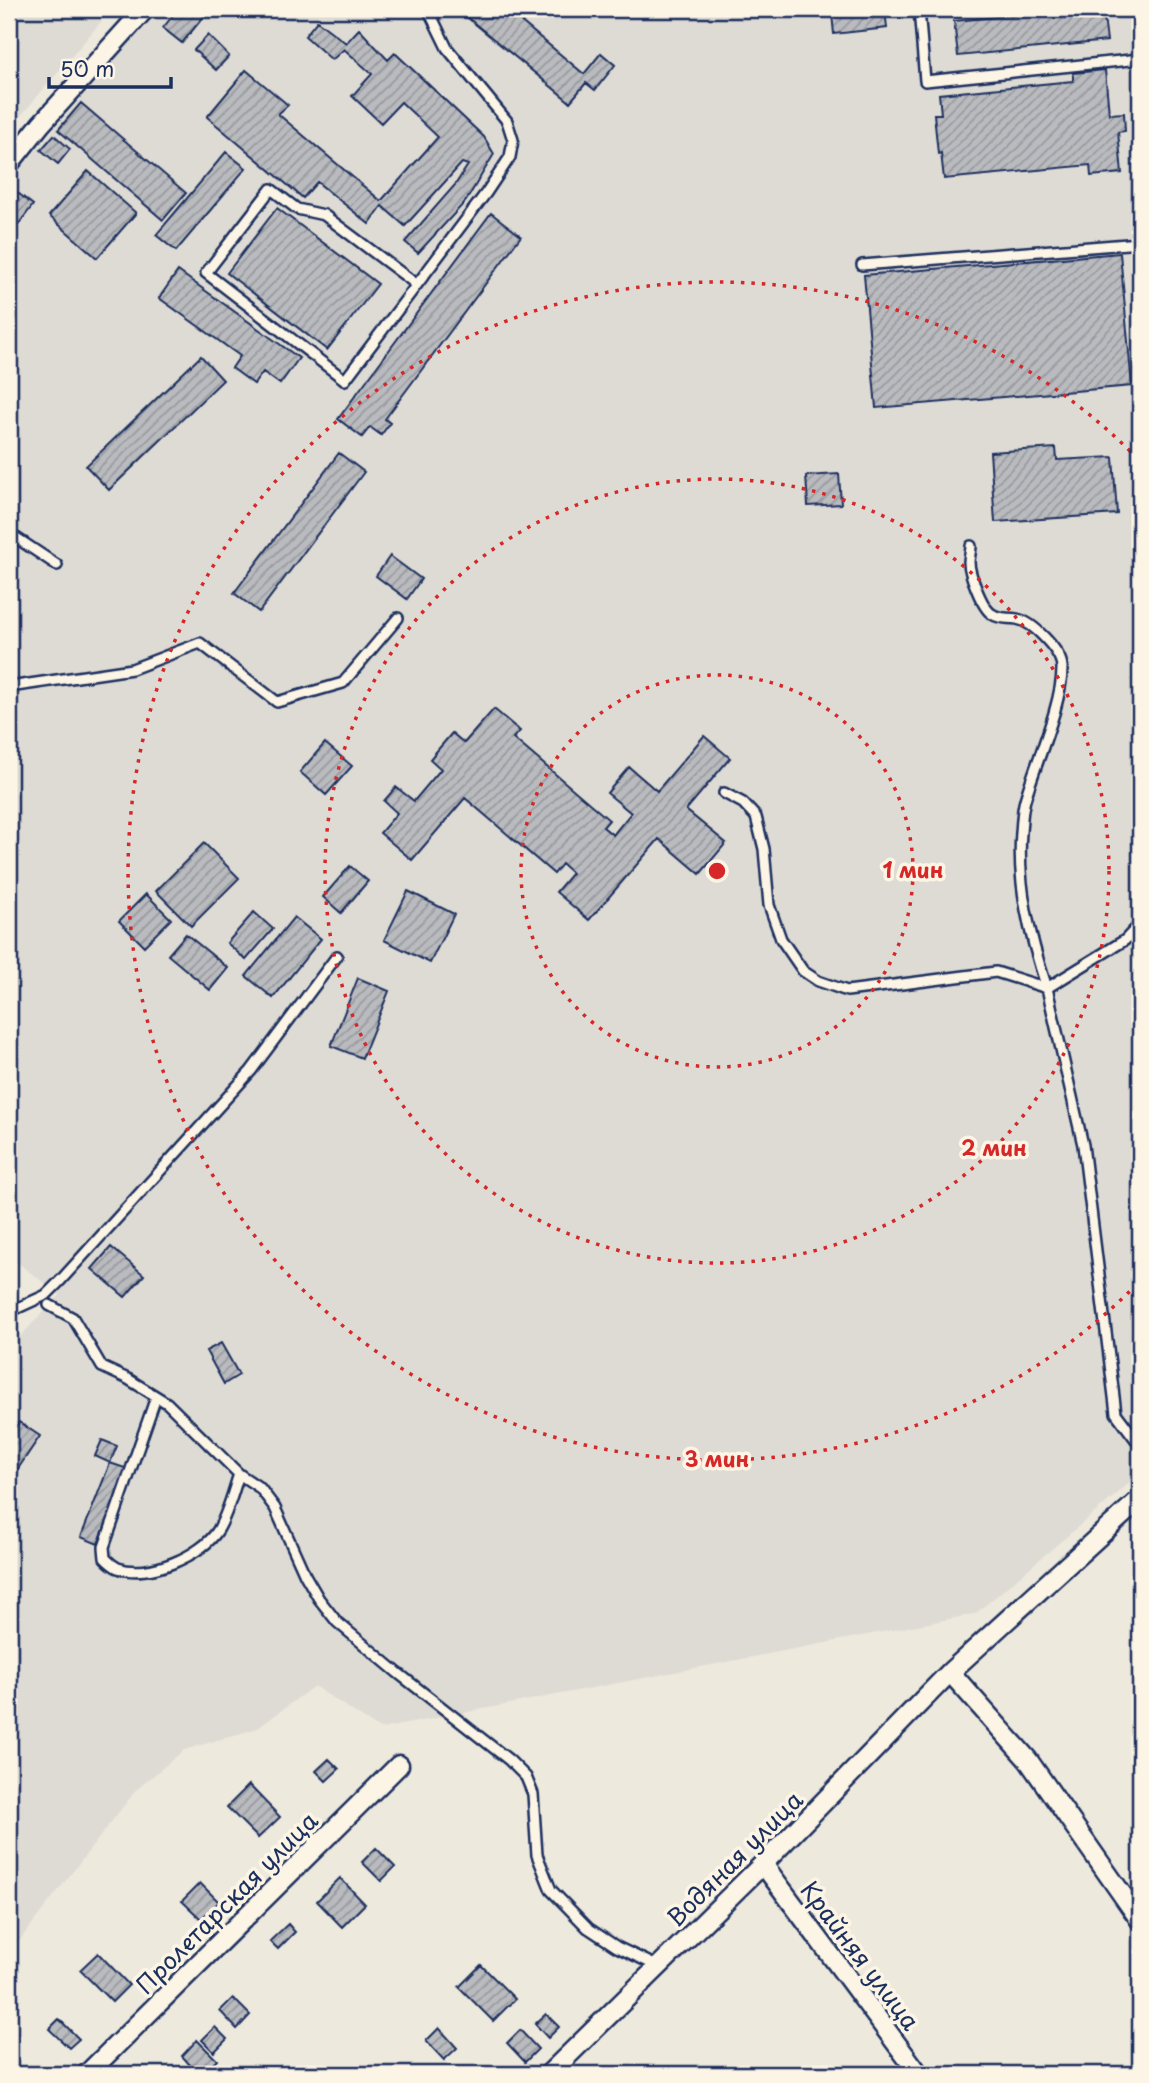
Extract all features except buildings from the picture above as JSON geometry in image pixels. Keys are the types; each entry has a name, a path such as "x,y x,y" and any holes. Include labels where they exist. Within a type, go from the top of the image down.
{"street":[{"path":"9,164 41,124 145,9"},
{"name":"Водяная улица","path":"549,2074 660,1968 950,1672 1140,1499"},
{"path":"950,1672 1028,1760 1140,1920"},
{"name":"Пролетарская улица","path":"88,2074 399,1765"},
{"name":"Крайняя улица","path":"763,1864 919,2074"}],"lane":[{"path":"416,284 324,215 297,209 271,189 206,273 345,380 510,157 513,140 507,121 447,48 428,9"},
{"path":"919,9 925,80 1140,59"},
{"path":"862,265 1140,243"},
{"path":"9,533 57,565"},
{"path":"971,546 969,564 982,601 990,613 1005,620 1017,619 1032,628 1049,641 1062,665 1061,682 1052,715 1024,803 1019,858 1024,904 1033,945 1047,988 1083,1145 1116,1413 1140,1445"},
{"path":"9,687 132,669 200,643 277,702 343,683 398,618"},
{"path":"724,793 743,803 756,817 764,849 769,905 781,939 803,971 818,981 847,991 996,972 1047,988 1125,940 1140,924"},
{"path":"9,1312 46,1294 60,1281 251,1071 337,956"},
{"path":"49,1305 73,1318 102,1367 167,1403 239,1474 260,1488 275,1507 305,1575 337,1622 398,1674 509,1760 526,1777 533,1794 537,1855 551,1890 588,1928 617,1947 660,1968"},
{"path":"156,1396 104,1547 105,1558 115,1567 149,1570 183,1559 203,1547 218,1531 239,1474"}],"shaded area":[{"path":"9,9 112,9 19,118 9,109"},
{"path":"158,9 1140,9 1140,1470 1124,1488 975,1614 380,1729 314,1686 258,1728 184,1750 136,1790 9,1954 9,1348 60,1295 9,1256 9,181"}]}
